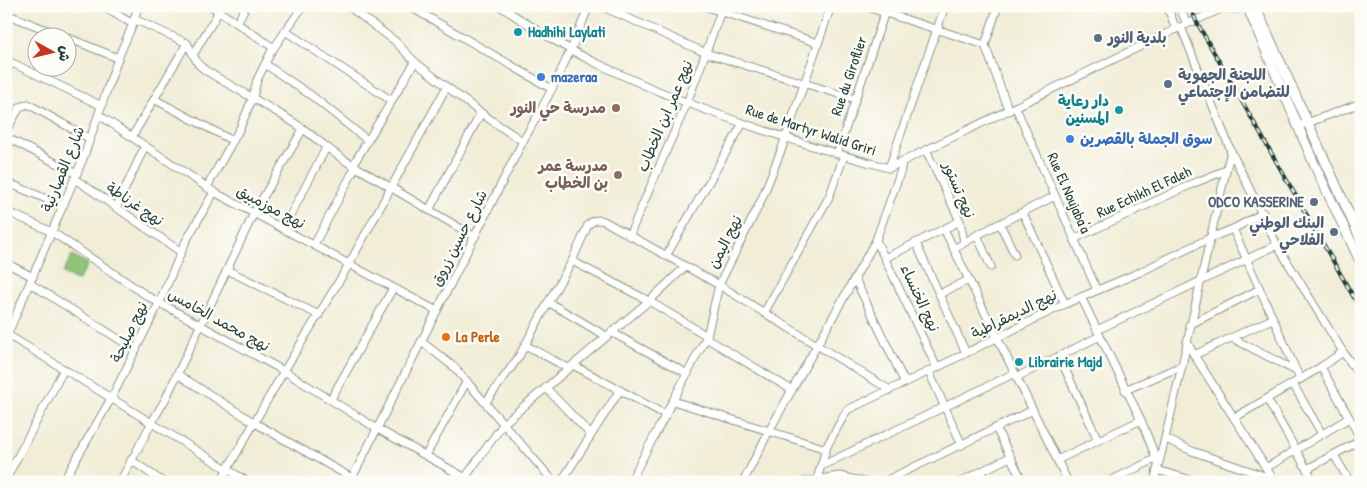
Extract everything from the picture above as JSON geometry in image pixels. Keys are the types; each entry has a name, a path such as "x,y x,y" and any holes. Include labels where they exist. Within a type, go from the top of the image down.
{"main road":[{"path":"1250,7 1308,123 1360,261"},
{"path":"1250,7 1315,166 1361,240"}],"street":[{"path":"102,6 134,22 187,43 198,64 205,70 253,97 303,129 326,148 355,166 475,237"},
{"name":"شارع القصارنية","path":"7,337 9,325 32,280 76,177 118,58 134,22 138,6"},
{"path":"211,6 274,48"},
{"path":"237,24 246,6"},
{"path":"207,187 233,142 253,97 255,84 265,64 303,6"},
{"path":"348,6 395,41 415,62 446,88 523,141"},
{"path":"409,6 552,89"},
{"name":"Rue de Martyr Walid Griri","path":"500,6 541,33 592,61 687,103 841,155 889,168 1224,7 1250,7"},
{"name":"شارع حسين زروق","path":"351,480 523,141 572,50 589,6"},
{"path":"601,6 706,53 855,99"},
{"path":"704,6 722,9 818,43"},
{"name":"نهج اليمن","path":"630,482 707,337 719,285 761,201 786,137 831,6"},
{"path":"864,6 886,10 937,30 985,45 998,6"},
{"path":"889,168 945,6"},
{"path":"1167,6 1181,27 1231,151 1277,245 1343,352 1361,377"},
{"path":"1179,6 1181,27"},
{"name":"نهج عمر ابن الخطاب","path":"628,236 687,103 722,9"},
{"name":"Rue du Giroflier","path":"764,313 825,205 834,185 855,99 886,10"},
{"path":"193,55 219,11"},
{"path":"6,14 42,28"},
{"path":"285,31 392,101"},
{"path":"78,42 118,58"},
{"path":"132,137 187,43"},
{"name":"Rue El Noujaba'a","path":"985,45 1012,109 1055,196 1097,290"},
{"path":"6,71 9,62 102,106"},
{"path":"314,245 367,140 415,62"},
{"path":"265,64 312,96 367,140"},
{"path":"220,482 349,264 446,88"},
{"path":"154,99 233,142"},
{"path":"1299,126 1361,103"},
{"path":"6,131 20,107 28,104 90,139"},
{"path":"428,210 481,113"},
{"name":"نهج موزمبيق","path":"99,114 214,192 437,311"},
{"path":"666,256 743,123"},
{"path":"120,482 166,400 254,213 303,129"},
{"name":"نهج غرناطة","path":"6,137 76,177 116,208 181,252"},
{"path":"116,208 145,146"},
{"path":"283,229 326,148"},
{"name":"نهج تستور","path":"926,150 960,221 964,242"},
{"path":"1154,482 1159,457 1166,439 1199,283 1231,151"},
{"path":"742,482 768,431 818,346 876,240 901,170 902,161"},
{"name":"Rue Echikh El Faleh","path":"1074,239 1226,170"},
{"path":"6,182 63,206"},
{"name":"نهج صليحة","path":"63,482 112,397 159,303 181,252 214,192"},
{"path":"954,249 977,235 1055,196"},
{"name":"نهج محمد الخامس","path":"6,210 52,232 159,303 284,371 376,428 426,455 464,480 473,482"},
{"path":"1023,213 1065,304"},
{"name":"نهج الديمقراطية","path":"813,481 821,466 826,449 847,410 938,368 1065,304 1138,273 1263,213"},
{"path":"486,402 518,358 572,262 588,225 592,221 598,220 604,221 719,285 890,390"},
{"path":"886,258 960,221"},
{"path":"1000,224 1016,255"},
{"path":"1233,229 1258,290 1295,370 1296,382 1322,434"},
{"path":"944,230 1068,482"},
{"path":"977,235 991,267"},
{"name":"نهج الخنساء","path":"876,240 938,368"},
{"path":"916,243 966,353"},
{"path":"821,466 1059,356 1098,333 1277,245"},
{"path":"572,262 649,301 792,390"},
{"path":"6,263 136,350"},
{"path":"464,480 504,423 649,301 685,266"},
{"path":"227,270 319,314"},
{"path":"855,279 905,383"},
{"path":"939,294 969,280"},
{"path":"331,399 393,288"},
{"path":"1190,325 1258,290"},
{"path":"1081,297 1159,457"},
{"path":"548,302 688,374"},
{"path":"1194,355 1272,319"},
{"path":"7,337 112,397 248,482"},
{"path":"1232,338 1295,370"},
{"path":"422,342 454,367 554,482"},
{"path":"1187,342 1274,480"},
{"path":"525,345 620,390 666,415"},
{"path":"1234,418 1321,368 1343,352"},
{"path":"1059,356 1098,440"},
{"path":"1125,390 1182,366"},
{"path":"1307,470 1361,440 1321,368"},
{"path":"6,479 64,369"},
{"path":"929,372 962,445"},
{"path":"178,374 255,423 351,480"},
{"path":"426,455 467,382"},
{"path":"546,388 591,435"},
{"path":"561,482 620,390"},
{"path":"1267,399 1314,482"},
{"path":"673,401 826,449"},
{"path":"883,482 1033,410"},
{"path":"1266,468 1349,418"},
{"path":"1057,460 1140,420"},
{"path":"996,428 1023,482"},
{"path":"1166,439 1192,451 1274,480"},
{"path":"1334,455 1350,482"},
{"path":"960,482 1010,457"},
{"path":"1108,482 1121,479 1159,457"},
{"path":"131,460 163,482"},
{"path":"1157,470 1198,482"},
{"path":"803,482 839,476 864,482"}],"green space":[{"path":"72,255 88,264 78,281 63,273"}],"railway":[{"path":"1190,6 1196,21 1361,310"}],"place":[{"name":"Hadhihi Laylati","path":"518,32"},
{"name":"بلدية النور","path":"1098,38"},
{"name":"mazeraa","path":"541,77"},
{"name":"اللجنة الجهوية للتضامن الإجتماعي","path":"1168,84"},
{"name":"مدرسة حي النور","path":"616,108"},
{"name":"دار رعاية المسنين","path":"1119,110"},
{"name":"سوق الجملة بالقصرين","path":"1070,139"},
{"name":"مدرسة عمر بن الخطاب","path":"618,175"},
{"name":"ODCO KASSERINE","path":"1314,202"},
{"name":"البنك الوطني الفلاحي","path":"1334,232"},
{"name":"La Perle","path":"446,337"},
{"name":"Librairie Majd","path":"1019,362"}]}
